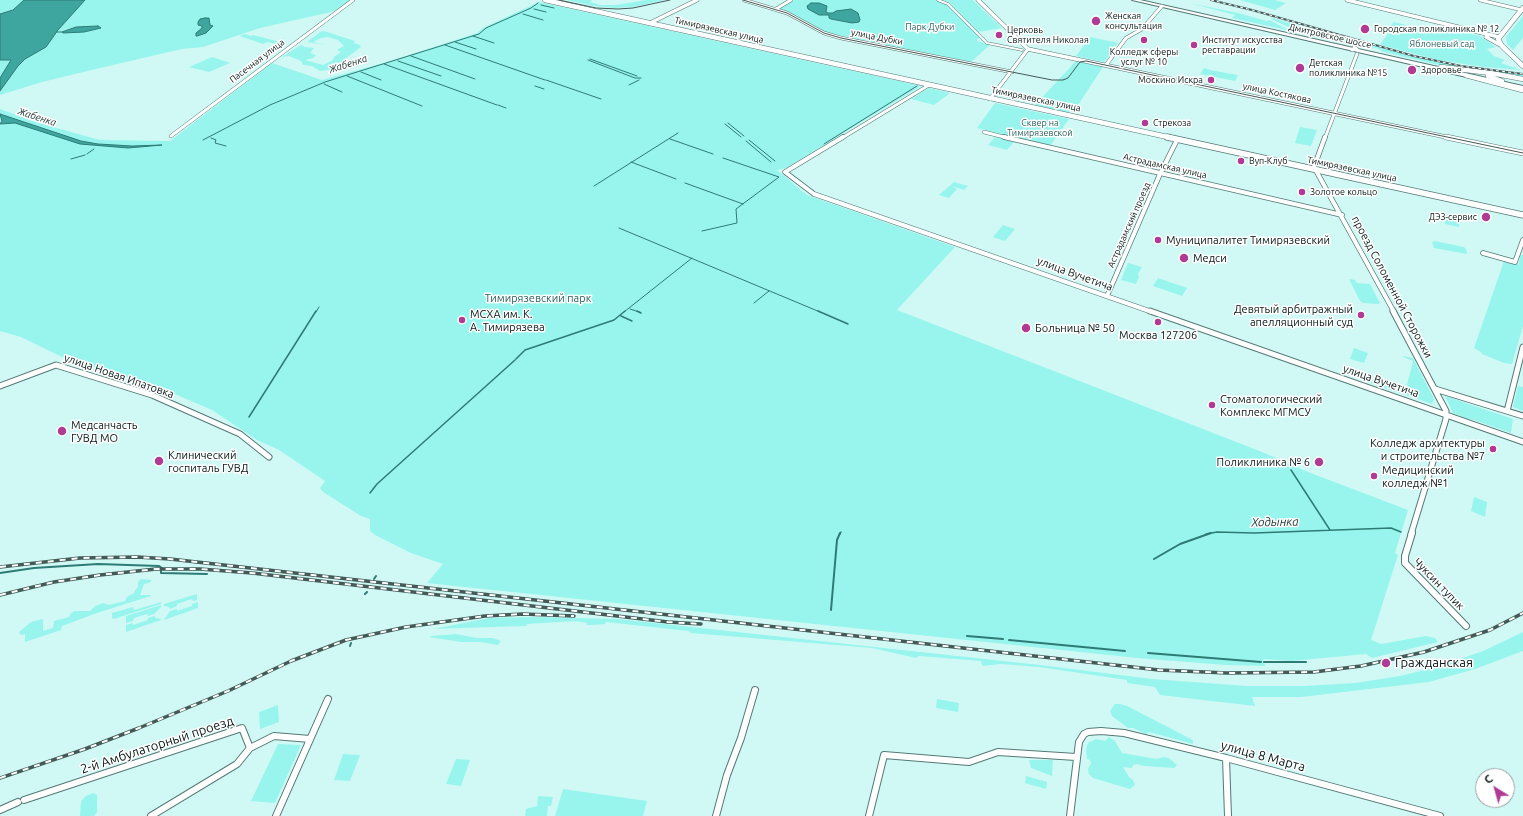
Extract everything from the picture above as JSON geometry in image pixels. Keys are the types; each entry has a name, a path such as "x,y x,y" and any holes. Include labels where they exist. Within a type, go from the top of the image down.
{"main road":[{"name":"Тимирязевская улица","path":"545,0 1523,215"},
{"name":"Дмитровское шоссе","path":"1134,0 1523,88"},
{"name":"Дмитровское шоссе","path":"1144,0 1351,49 1502,81 1523,88"},
{"path":"1522,9 1499,36 1498,41 1523,66"},
{"path":"1441,67 1523,79"},
{"path":"1496,74 1488,75 1502,81"}],"street":[{"name":"Пасечная улица","path":"171,136 353,0"},
{"path":"650,23 697,0"},
{"name":"улица Дубки","path":"744,0 776,9 797,18 824,33 842,38 1012,72"},
{"path":"776,9 790,0"},
{"path":"938,0 948,4 987,43 1022,50 1028,49"},
{"path":"978,0 1028,49"},
{"path":"1347,0 1467,30 1499,36"},
{"path":"1359,3 1364,0"},
{"path":"1480,0 1522,9"},
{"path":"1106,65 1126,38 1142,29 1162,6"},
{"path":"1467,30 1486,37 1502,46"},
{"path":"990,99 1028,49"},
{"name":"улица Костякова","path":"1028,49 1523,153"},
{"path":"1351,49 1357,54 1369,53"},
{"path":"1316,170 1314,166 1333,113 1357,54"},
{"name":"улица Вучетича","path":"929,85 785,172 814,194 1523,442"},
{"name":"Астрадамская улица","path":"984,132 1342,215"},
{"name":"Астрадамский проезд","path":"1107,296 1160,174 1177,140"},
{"name":"проезд Соломенной Сторожки","path":"1316,170 1436,389 1444,406 1446,415"},
{"path":"1483,253 1514,262 1521,250 1523,240"},
{"path":"1507,411 1523,347"},
{"name":"улица Новая Ипатовка","path":"0,386 56,365 122,385 163,400 240,434 269,457"},
{"name":"улица Вучетича","path":"1436,389 1523,416"},
{"name":"Чуксин тупик","path":"1446,415 1405,556 1405,563 1466,626"},
{"path":"716,816 727,775 741,738 755,690"},
{"path":"276,816 328,698"},
{"name":"2-й Амбулаторный проезд","path":"0,810 21,801 242,728 250,748"},
{"name":"улица 8 Марта","path":"1076,757 1077,747 1081,737 1088,732 1124,733 1226,758 1417,812 1440,816"},
{"path":"151,816 237,764 250,748 274,736 310,739"},
{"path":"869,816 884,755 969,762 998,752 1076,757 1070,816"},
{"path":"1226,758 1228,816"}],"green space":[{"path":"0,0 350,0 331,12 260,28 203,47 182,49 96,69 42,82 0,95"},
{"path":"566,0 592,0 590,2 601,5 616,5 646,0 665,0 633,7 615,8 593,6"},
{"name":"Парк Дубки","path":"794,0 935,0 944,2 981,38 977,39 977,41 990,45 971,62 825,32 778,9"},
{"name":"Парк Дубки","path":"943,0 973,0 1002,28 978,32 949,2"},
{"path":"1240,0 1275,0 1286,3 1275,10"},
{"name":"Тимирязевский парк","path":"539,2 921,86 786,168 777,170 807,195 955,247 897,310 1408,510 1395,553 1398,555 1371,640 1381,644 1426,636 1435,638 1438,642 1372,658 1366,654 1291,661 1263,659 1265,666 1225,665 1137,658 427,583 443,564 411,553 375,535 370,531 370,519 361,516 323,492 320,488 325,481 279,450 257,440 212,410 161,388 62,357 21,337 0,331 0,109 35,122 100,140 170,141 272,63 322,80 387,62 477,33 483,28"},
{"path":"1189,3 1238,13 1267,21 1269,20 1291,31 1232,18 1235,15"},
{"path":"1523,16 1523,38 1513,50 1507,44 1506,37"},
{"path":"1272,18 1413,56 1460,66 1523,74 1523,78 1451,68 1380,51 1382,50 1356,43 1355,46 1303,34 1271,19"},
{"name":"Яблоневый сад","path":"1394,22 1431,31 1437,26 1480,36 1496,47 1487,49 1494,56 1505,60 1501,63 1521,70 1484,67 1438,60 1381,45 1391,29 1389,27"},
{"path":"324,31 355,41 354,43 360,45 361,47 330,70 320,71 312,66 303,65 301,61 289,56 282,57 301,45 314,48 310,53 316,55 313,58 305,60 323,65 333,60 334,57 341,52 337,50 344,46 338,40 328,37 321,38 313,42 327,45 307,42 320,32"},
{"path":"244,34 284,43 275,44 268,42 263,44 240,36"},
{"path":"1090,37 1118,43 1104,62 1076,56"},
{"path":"212,57 230,63 209,72 189,67"},
{"path":"1076,61 1103,67 1074,111 1070,111 1068,113 1034,106"},
{"path":"1204,68 1238,75 1235,81 1200,74"},
{"path":"929,88 950,93 934,105 911,99"},
{"name":"Сквер на Тимирязевской","path":"995,103 1069,119 1050,146 977,128"},
{"path":"1300,127 1317,130 1311,146 1295,143"},
{"path":"995,137 1014,142 1007,150 988,145"},
{"path":"954,182 968,186 964,190 952,186 957,189 949,198 939,195"},
{"path":"1446,214 1460,218 1459,227 1445,224"},
{"path":"1003,225 1015,229 1005,241 993,237"},
{"path":"1435,241 1464,247 1467,254 1434,248 1432,242"},
{"path":"1520,255 1523,255 1523,326 1512,364 1504,363 1482,354 1474,348 1504,261 1521,265 1519,264"},
{"path":"1128,263 1142,267 1138,274 1139,277 1136,284 1121,280"},
{"path":"1158,278 1187,288 1182,296 1153,286"},
{"path":"1349,279 1355,280 1357,283 1370,284 1380,303 1363,303 1360,301"},
{"path":"1354,348 1368,353 1364,363 1350,359"},
{"path":"1403,356 1413,358 1434,399 1432,404 1370,383 1371,381 1394,388 1395,385 1406,389 1413,361"},
{"path":"1518,386 1523,387 1523,411 1513,407"},
{"path":"1445,396 1513,419 1511,433 1453,413"},
{"path":"1474,497 1487,502 1485,517 1471,511"},
{"path":"141,579 152,580 149,583 144,584 140,595 151,596 97,613 62,626 61,630 25,642 25,634 21,635 19,632 31,622 43,619 43,631 53,628 54,621 69,617 74,611 90,611 95,606 103,603 109,605 125,601 127,597 134,593 138,587 138,582"},
{"path":"197,594 197,600 193,601 192,599 177,604 177,606 170,609 169,607 164,606 164,604"},
{"path":"161,602 161,604 114,619 112,618 112,613 133,607 134,610"},
{"path":"198,602 198,608 164,620 170,611 177,609 177,611 192,606 192,604"},
{"path":"161,605 161,607 154,614 148,616 147,614 134,618 133,621 126,623 126,616"},
{"path":"154,616 161,620 126,632 126,625 133,623 133,625 148,620 148,618"},
{"path":"533,617 618,619 1040,665 1152,679 1247,686 1305,686 1355,683 1400,676 1441,666 1483,651 1523,632 1523,651 1475,669 1429,682 1301,697 1252,697 1255,706 1160,695 1155,687 1127,683 1127,680 1039,667 1001,664 982,666 981,661 919,656 916,658 872,648 691,633 688,631 606,622 605,624 592,625 575,621 527,624 526,626 433,629 489,618"},
{"path":"456,634 477,638 493,638 501,641 498,645 480,642 461,642 429,637"},
{"path":"937,699 959,703 958,712 936,708"},
{"path":"1115,704 1127,706 1193,740 1193,744 1149,732 1146,734 1133,728 1128,728 1112,716 1110,711"},
{"path":"278,705 279,722 260,729 259,712"},
{"path":"1109,737 1115,741 1122,753 1157,759 1163,757 1169,758 1177,765 1174,768 1144,766 1137,764 1133,765 1132,768 1123,767 1135,785 1130,789 1093,778 1089,774 1088,769 1091,763 1090,760 1087,759 1086,749 1088,743 1096,739 1105,741"},
{"path":"278,744 301,745 275,803 251,801"},
{"path":"343,754 360,755 350,781 334,780"},
{"path":"456,759 470,760 461,786 446,784"},
{"path":"1029,760 1053,760 1052,776 1031,768"},
{"path":"1026,776 1047,782 1046,789 1025,783"},
{"path":"563,789 647,801 643,816 555,816"},
{"path":"93,793 97,795 97,812 94,816 80,816 81,801 86,796"},
{"path":"538,796 553,797 551,806 548,806 547,816 525,816 526,809 537,806"}],"shaded area":[{"path":"24,0 85,0 58,30 46,47 25,59 18,66 0,91 0,78 11,60 0,60 0,14 13,10"},
{"path":"811,3 819,3 827,6 826,12 828,13 851,9 858,13 860,20 859,22 852,23 831,19 829,18 829,15 819,15 808,9 807,6"},
{"path":"209,18 210,25 213,26 206,33 196,36 196,33 202,28 202,26 198,25 198,22 200,19"},
{"path":"98,26 101,28 84,32 62,32 76,27"},
{"path":"0,114 81,141 98,144 132,146 162,145 128,148 80,144 15,123 0,124 2,121"}],"waterway":[{"name":"Жабенка","path":"203,140 270,105 325,82 479,34 486,28 531,8 538,3"},
{"path":"541,5 554,8"},
{"path":"534,9 546,12"},
{"path":"523,14 543,20"},
{"path":"57,32 62,32"},
{"path":"473,36 494,43"},
{"path":"455,42 476,49"},
{"path":"445,45 545,80"},
{"path":"411,56 475,79"},
{"path":"590,59 637,76"},
{"path":"588,60 635,78 641,78"},
{"path":"398,61 441,76"},
{"path":"384,64 497,105"},
{"path":"361,72 381,80"},
{"path":"347,76 422,106"},
{"path":"546,80 601,99"},
{"path":"629,85 639,80"},
{"path":"324,84 342,92"},
{"path":"535,86 544,89"},
{"path":"824,144 917,86"},
{"path":"498,105 506,108"},
{"path":"728,123 744,136"},
{"path":"725,124 741,137"},
{"path":"632,162 678,133"},
{"path":"211,138 216,140 215,143 226,146"},
{"path":"670,139 713,154"},
{"path":"749,140 775,161"},
{"path":"746,141 771,162"},
{"path":"87,154 94,149"},
{"path":"71,159 85,155"},
{"path":"723,158 779,177 743,204"},
{"path":"594,186 632,162"},
{"path":"632,162 676,179"},
{"path":"685,183 743,204"},
{"path":"702,231 737,223 736,209 743,204"},
{"path":"619,228 692,258"},
{"path":"624,312 692,258"},
{"path":"692,258 820,312"},
{"path":"754,303 769,291"},
{"path":"316,312 319,307"},
{"path":"630,309 639,312"},
{"path":"249,417 316,311"},
{"path":"516,359 525,350 614,320 625,311"},
{"path":"818,311 848,324"},
{"path":"621,316 632,321"},
{"path":"370,493 377,484 515,360"},
{"path":"1291,470 1330,530"},
{"name":"Ходынка","path":"1210,533 1391,528 1401,532"},
{"path":"831,610 837,540 840,533"},
{"name":"Ходынка","path":"1154,559 1180,544 1210,533"},
{"name":"Ходынка","path":"1206,534 1210,533"},
{"path":"0,573 34,568 98,564 159,566 162,568"},
{"path":"161,571 161,573 207,574"},
{"path":"967,636 1003,639"},
{"path":"1009,640 1125,651"},
{"path":"1148,653 1261,662"},
{"path":"1264,662 1306,662"}],"tram line":[{"path":"559,0 596,8 618,9 633,8 670,0"},
{"path":"743,0 787,13 824,33 841,38 1052,80 1063,80 1068,78 1080,62 1086,61 1523,153"}],"railway":[{"path":"1211,0 1252,10 1414,56 1461,66 1523,74"},
{"path":"0,567 80,558 137,557 170,559 1159,670 1227,673 1314,672 1361,666 1424,652 1490,630 1523,613"},
{"path":"0,595 54,582 100,575 156,569 200,569 252,573 668,622 701,624"},
{"path":"0,778 85,749 139,728 228,691 291,661 346,640 406,627 485,616 523,614 574,616"}],"place":[{"name":"Женская консультация","path":"1096,21"},
{"name":"Городская поликлиника № 12","path":"1365,29"},
{"name":"Церковь Святителя Николая","path":"999,35"},
{"name":"Колледж сферы услуг № 10","path":"1144,40"},
{"name":"Институт искусства реставрации","path":"1194,45"},
{"name":"Детская поликлиника №15","path":"1300,68"},
{"name":"Здоровье","path":"1412,70"},
{"name":"Москино Искра","path":"1211,80"},
{"name":"Стрекоза","path":"1145,123"},
{"name":"Вуп-Клуб","path":"1241,161"},
{"name":"Золотое кольцо","path":"1302,192"},
{"name":"ДЭЗ-сервис","path":"1486,217"},
{"name":"Муниципалитет Тимирязевский","path":"1158,240"},
{"name":"Медси","path":"1184,258"},
{"name":"Девятый арбитражный апелляционный суд","path":"1361,315"},
{"name":"МСХА им. К. А. Тимирязева","path":"462,320"},
{"name":"Москва 127206","path":"1158,322"},
{"name":"Больница № 50","path":"1026,328"},
{"name":"Стоматологический Комплекс МГМСУ","path":"1212,405"},
{"name":"Медсанчасть ГУВД МО","path":"62,431"},
{"name":"Колледж архитектуры и строительства №7","path":"1493,449"},
{"name":"Клинический госпиталь ГУВД","path":"159,461"},
{"name":"Поликлиника № 6","path":"1319,462"},
{"name":"Медицинский колледж №1","path":"1374,476"},
{"name":"Гражданская","path":"1386,663"}]}
